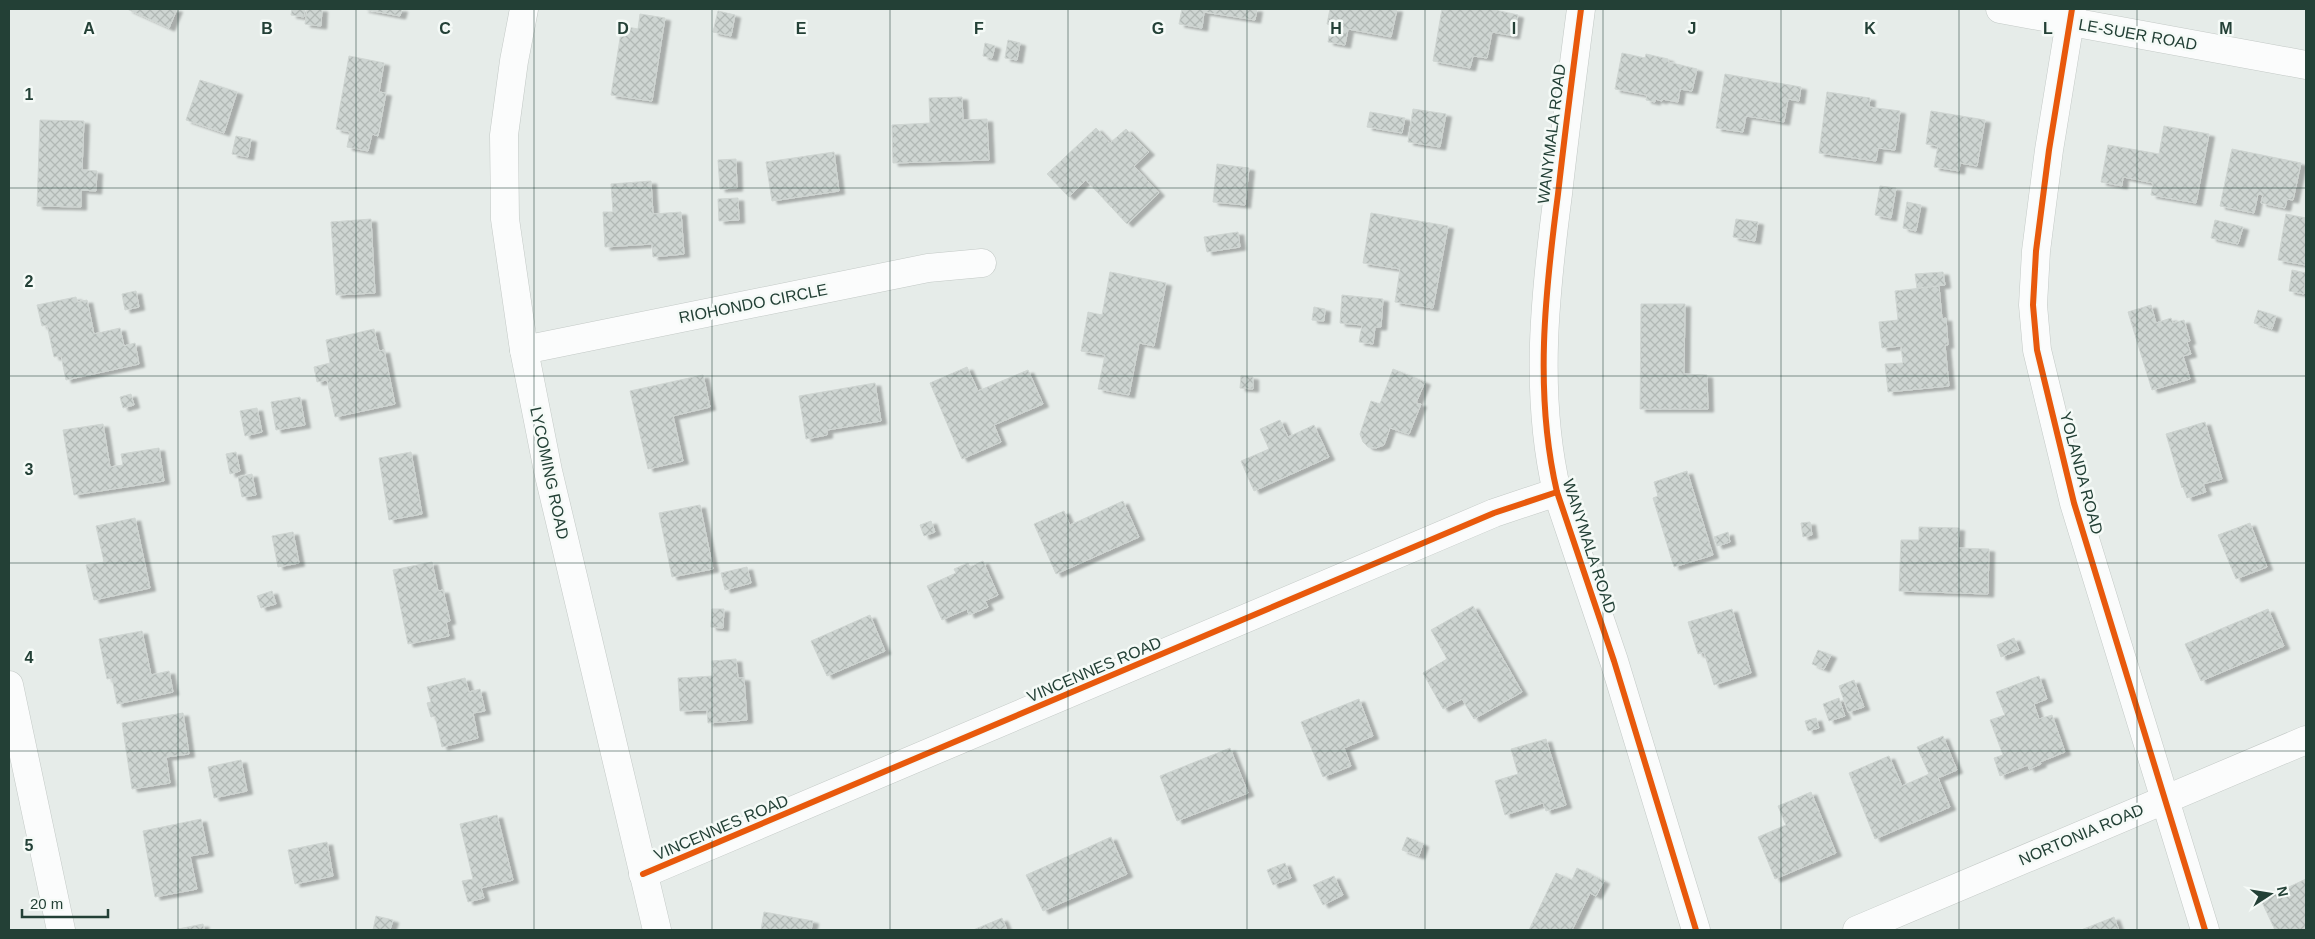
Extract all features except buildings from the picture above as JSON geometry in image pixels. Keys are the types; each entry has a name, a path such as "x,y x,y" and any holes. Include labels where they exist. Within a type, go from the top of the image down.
{"street":[{"name":"LYCOMING ROAD","path":"524,9 514,61 504,135 503,193 505,219 524,350 548,471 656,930"},
{"name":"WANYMALA ROAD","path":"1581,9 1551,246 1543,338 1544,398 1552,470 1557,492 1614,661 1696,930"},
{"name":"LE-SUER ROAD","path":"2000,9 2071,15 2306,65"},
{"name":"YOLANDA ROAD","path":"2071,15 2049,150 2036,251 2034,305 2037,350 2074,503 2206,930"},
{"name":"RIOHONDO CIRCLE","path":"524,350 928,268 982,264"},
{"name":"VINCENNES ROAD","path":"643,874 1485,517 1557,492"},
{"path":"9,685 61,930"},
{"name":"NORTONIA ROAD","path":"1856,930 2306,740"}],"cycle path":[{"path":"1581,9 1553,231 1546,306 1544,381 1550,455 1557,492 1614,661 1696,930"},
{"path":"2072,9 2049,150 2036,251 2033,305 2037,350 2074,503 2205,930"},
{"path":"643,874 1494,513 1557,492"}]}
